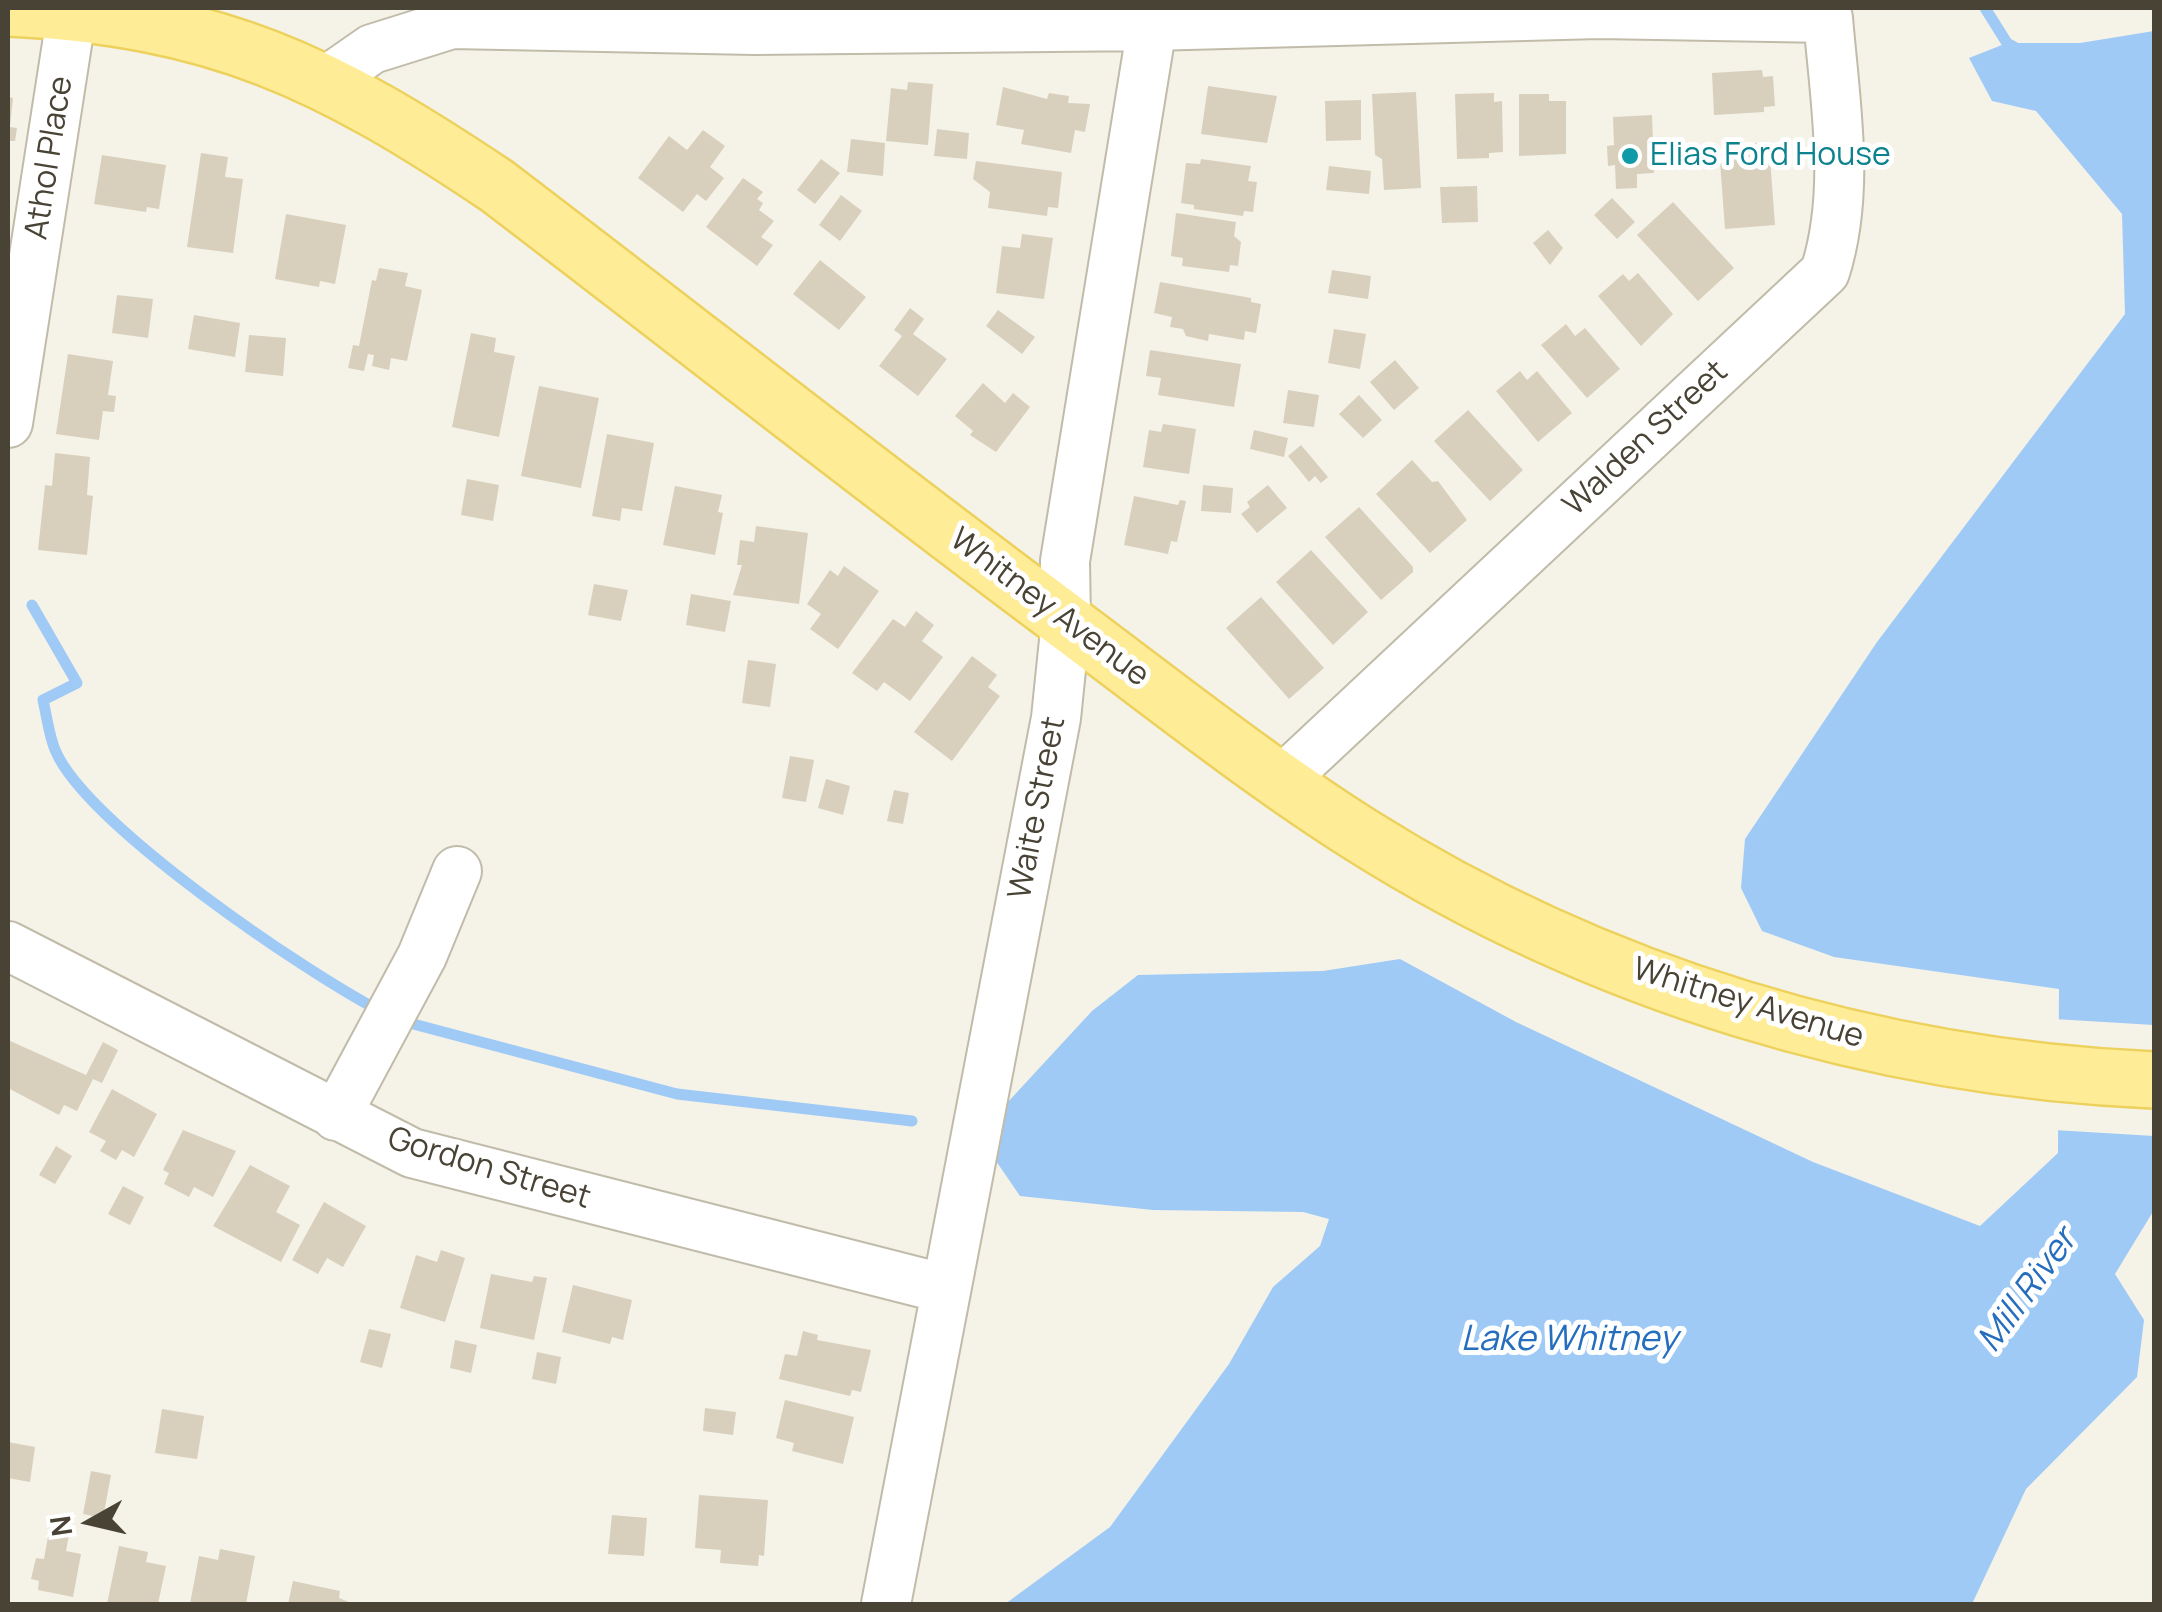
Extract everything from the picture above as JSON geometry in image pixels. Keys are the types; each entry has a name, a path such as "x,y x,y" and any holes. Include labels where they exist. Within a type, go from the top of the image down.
{"main road":[{"name":"Whitney Avenue","path":"8,8 72,12 188,30 266,54 326,81 403,124 496,186 1280,782 1453,889 1564,943 1675,988 1779,1020 1888,1046 2042,1072 2154,1080"}],"street":[{"path":"326,81 372,48 452,24 754,30 1153,17 1600,11"},
{"name":"Walden Street","path":"1280,782 1825,272 1837,234 1842,191 1828,18 1600,11"},
{"name":"Athol Place","path":"8,423 72,12"},
{"name":"Waite Street","path":"886,1604 1056,718 1066,621 1064,561 1153,17"},
{"path":"336,1116 422,956 457,871"},
{"name":"Gordon Street","path":"8,946 412,1153 946,1290"}],"water":[{"name":"Lake Whitney","path":"2154,31 2154,1210 2115,1274 2144,1320 2137,1377 2026,1489 1972,1604 1005,1604 1110,1527 1229,1364 1273,1287 1320,1246 1329,1219 1303,1212 1153,1210 1020,1196 996,1161 1007,1103 1092,1011 1138,975 1323,971 1400,959 1516,1022 1813,1162 1980,1226 2058,1153 2059,989 1834,957 1762,931 1741,888 1745,839 1877,642 2125,314 2122,214 2036,111 1992,101 1969,58 2007,43 2080,43"}],"pier":[{"path":"2054,1019 2154,1025 2154,1136 2054,1130"}],"building":[{"path":"1762,70 1763,77 1773,76 1775,106 1764,107 1764,112 1714,115 1712,73"},
{"path":"908,82 933,84 928,145 886,141 891,88 907,90"},
{"path":"1208,86 1277,96 1267,143 1201,134"},
{"path":"1003,87 1047,99 1049,93 1069,96 1068,103 1090,104 1085,132 1075,130 1071,153 1021,144 1024,130 996,125"},
{"path":"1416,92 1421,188 1384,190 1382,159 1375,155 1372,94"},
{"path":"1494,93 1494,102 1502,101 1503,152 1489,153 1489,158 1457,159 1455,94"},
{"path":"1519,94 1549,94 1549,101 1566,101 1566,154 1519,156"},
{"path":"8,97 13,98 10,127 17,128 15,141 8,141"},
{"path":"1361,100 1361,140 1326,141 1325,101"},
{"name":"Elias Ford House","path":"1652,115 1654,173 1637,174 1637,188 1616,189 1615,165 1608,166 1607,146 1614,145 1613,117"},
{"path":"937,129 969,133 967,159 934,156"},
{"path":"703,130 725,146 710,167 724,178 706,201 697,194 683,212 638,178 669,136 687,150"},
{"path":"851,139 885,143 883,176 847,172"},
{"path":"1757,143 1758,159 1770,158 1775,225 1725,229 1720,162 1729,161 1728,146"},
{"path":"201,153 228,157 225,177 243,179 233,253 187,247"},
{"path":"102,155 166,165 159,209 147,207 146,212 94,204"},
{"path":"821,159 840,173 815,204 797,190"},
{"path":"1201,159 1251,166 1248,181 1257,182 1253,212 1244,211 1243,216 1194,209 1194,205 1181,203 1186,163 1200,164"},
{"path":"976,161 1062,172 1058,208 1048,207 1047,216 988,208 990,192 973,179"},
{"path":"1329,166 1371,171 1369,194 1326,190"},
{"path":"743,178 763,192 757,199 763,203 759,210 774,221 761,237 773,245 757,266 706,227"},
{"path":"1477,186 1478,222 1442,223 1440,187"},
{"path":"841,195 862,211 840,241 819,225"},
{"path":"1612,198 1635,222 1617,239 1594,215"},
{"path":"1673,202 1734,268 1698,301 1637,235"},
{"path":"1176,213 1236,222 1234,236 1241,242 1238,266 1230,265 1229,272 1182,266 1183,258 1171,256"},
{"path":"286,214 346,225 335,284 320,281 319,287 275,279"},
{"path":"1548,230 1563,248 1550,265 1533,243"},
{"path":"1022,234 1053,238 1044,299 996,293 1002,246 1020,248"},
{"path":"820,260 866,297 839,330 793,294"},
{"path":"379,268 408,273 405,286 422,290 407,361 391,358 389,370 372,366 374,355 368,354 364,371 348,368 353,345 359,346 372,280 376,281"},
{"path":"1332,270 1371,276 1368,299 1328,293"},
{"path":"1638,273 1673,314 1641,346 1598,296 1623,274 1629,281"},
{"path":"1160,282 1251,298 1251,302 1261,304 1256,333 1245,331 1244,340 1209,334 1208,341 1186,336 1183,329 1170,327 1172,317 1154,313"},
{"path":"117,295 153,299 148,338 112,333"},
{"path":"910,308 924,319 913,334 947,359 918,396 879,366 902,336 894,330"},
{"path":"998,310 1035,337 1022,354 986,326"},
{"path":"194,315 240,323 235,357 188,349"},
{"path":"1566,324 1575,336 1585,328 1620,369 1587,398 1541,345"},
{"path":"1334,329 1366,334 1360,369 1328,363"},
{"path":"471,333 496,338 494,352 515,356 499,437 452,427"},
{"path":"249,335 286,338 283,376 245,372"},
{"path":"1150,350 1241,364 1234,407 1158,395 1161,378 1146,376"},
{"path":"68,354 113,361 108,395 116,396 114,412 103,411 99,440 56,434"},
{"path":"1395,360 1419,388 1394,410 1370,382"},
{"path":"1520,371 1527,380 1537,371 1572,413 1538,442 1496,391"},
{"path":"983,383 1005,403 1013,393 1030,407 996,452 970,435 973,431 955,416"},
{"path":"539,386 599,398 581,488 521,476"},
{"path":"1288,390 1319,395 1314,427 1283,423"},
{"path":"1359,395 1382,420 1363,438 1339,414"},
{"path":"1468,410 1523,470 1490,501 1434,441"},
{"path":"1163,424 1196,429 1189,474 1143,467 1149,430 1161,432"},
{"path":"1254,430 1288,438 1284,457 1250,449"},
{"path":"607,434 654,443 642,511 622,508 620,521 592,516"},
{"path":"1301,445 1328,477 1321,483 1315,476 1309,482 1288,456"},
{"path":"55,453 90,457 87,495 93,496 87,555 38,550 45,485 52,486"},
{"path":"1412,460 1432,482 1438,481 1467,520 1430,553 1376,494"},
{"path":"467,479 499,485 493,521 461,515"},
{"path":"1203,485 1233,488 1231,513 1201,511"},
{"path":"1268,485 1287,508 1257,533 1241,514 1250,507 1247,502"},
{"path":"675,486 722,495 718,512 723,513 715,555 663,545"},
{"path":"1134,496 1178,505 1180,500 1186,501 1177,542 1171,541 1168,554 1124,545"},
{"path":"1359,507 1413,567 1413,572 1381,600 1325,537"},
{"path":"756,526 808,533 799,604 733,595 742,565 737,565 740,540 754,542"},
{"path":"1311,550 1368,612 1333,645 1276,582"},
{"path":"844,566 879,591 838,649 810,629 821,614 807,604 830,570 838,576"},
{"path":"594,584 628,590 621,621 588,615"},
{"path":"691,594 731,601 725,632 686,625"},
{"path":"1261,597 1324,668 1289,699 1226,628"},
{"path":"916,611 934,625 922,641 943,657 910,701 884,682 877,691 852,673 893,619 905,627"},
{"path":"972,656 997,675 988,687 1000,696 952,761 914,732"},
{"path":"748,660 776,664 770,707 742,703"},
{"path":"790,756 814,760 806,802 782,798"},
{"path":"826,779 850,786 843,815 818,808"},
{"path":"894,790 909,793 903,824 887,821"},
{"path":"8,1040 86,1075 103,1042 118,1050 102,1083 93,1079 77,1111 64,1105 59,1115 8,1088"},
{"path":"112,1089 157,1114 134,1157 122,1150 116,1160 100,1151 106,1141 89,1132"},
{"path":"183,1130 236,1151 213,1197 194,1187 189,1197 164,1184 169,1173 163,1170"},
{"path":"56,1146 72,1156 55,1184 39,1175"},
{"path":"250,1165 290,1186 276,1212 300,1225 281,1262 213,1226"},
{"path":"123,1186 144,1197 130,1225 108,1214"},
{"path":"324,1202 366,1226 343,1267 327,1258 318,1274 292,1260"},
{"path":"441,1250 465,1258 445,1322 400,1308 416,1255 437,1262"},
{"path":"491,1274 532,1282 534,1276 547,1278 534,1340 480,1328"},
{"path":"573,1285 632,1300 623,1340 612,1337 610,1344 562,1332"},
{"path":"369,1329 391,1334 382,1368 360,1362"},
{"path":"803,1331 818,1335 817,1340 871,1350 861,1392 852,1390 850,1396 779,1379 785,1354 797,1356"},
{"path":"455,1340 477,1345 471,1373 450,1368"},
{"path":"537,1352 561,1357 556,1384 532,1379"},
{"path":"785,1400 854,1417 843,1464 792,1451 794,1443 776,1438"},
{"path":"705,1408 736,1412 733,1435 703,1431"},
{"path":"162,1409 204,1416 197,1459 155,1453"},
{"path":"8,1442 35,1447 30,1482 8,1478"},
{"path":"91,1471 111,1475 103,1518 83,1514"},
{"path":"699,1495 768,1500 764,1556 759,1555 758,1566 720,1563 721,1550 695,1548"},
{"path":"612,1515 647,1518 644,1556 608,1554"},
{"path":"49,1531 69,1535 66,1551 81,1554 73,1597 38,1590 39,1581 31,1579 36,1558 44,1559"},
{"path":"119,1546 148,1552 146,1562 166,1566 158,1604 107,1604"},
{"path":"220,1549 255,1556 246,1604 190,1604 199,1556 218,1560"},
{"path":"293,1581 340,1591 339,1598 354,1604 288,1604"}],"waterway":[{"path":"1985,8 2007,43 2020,50"},
{"path":"32,605 77,683 43,700 56,752 76,783 110,818 202,895 302,964 380,1011"},
{"path":"402,1021 677,1094 912,1121"}],"place":[{"name":"Elias Ford House","path":"1630,156"}],"water label":[{"name":"Mill River","path":"2028,1291"}]}
